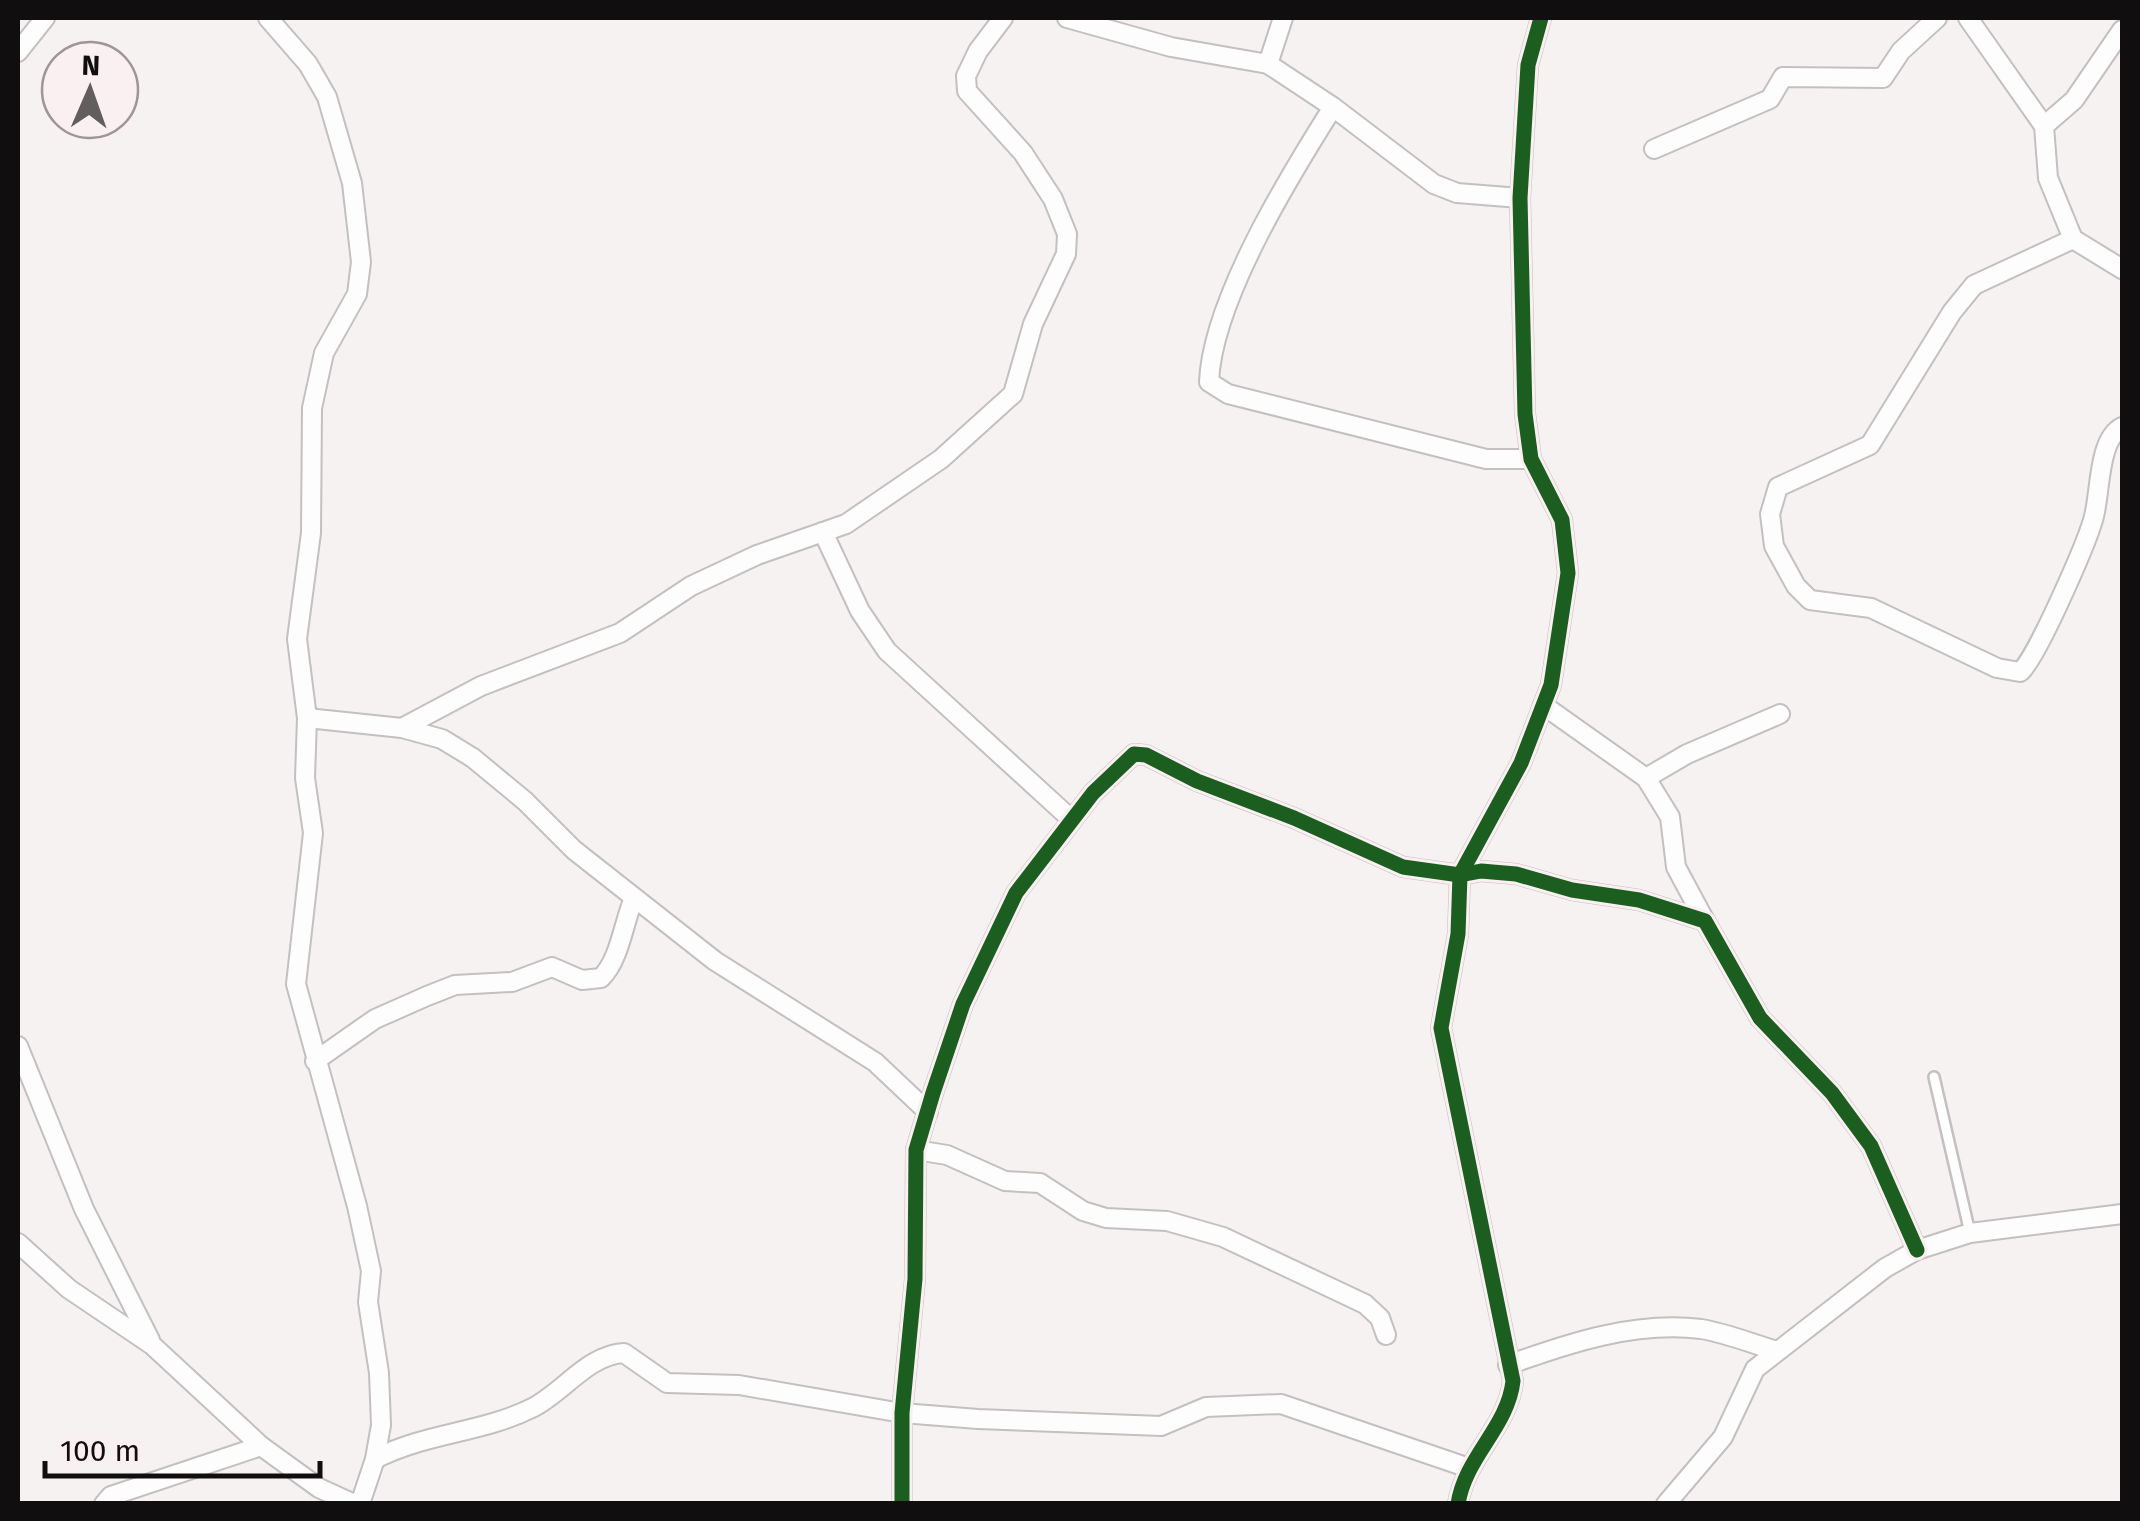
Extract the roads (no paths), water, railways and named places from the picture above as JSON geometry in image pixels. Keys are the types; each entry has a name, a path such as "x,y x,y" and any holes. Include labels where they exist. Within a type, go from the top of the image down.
{"street":[{"path":"18,52 45,18"},
{"path":"18,1243 70,1289 152,1345 261,1446 319,1488 357,1504 375,1459 381,1425 379,1373 368,1302 371,1271 296,984 298,952 306,926 312,833 305,778 307,718 297,640 311,533 312,408 324,353 357,294 361,262 352,182 327,97 308,64 268,18"},
{"path":"402,728 481,686 620,633 691,586 757,555 846,524 942,459 1003,406 1013,394 1033,324 1066,254 1067,234 1053,200 1023,153 967,90 966,76 978,51 1003,18"},
{"path":"1067,18 1171,48 1268,64 1333,107 1434,184 1457,193 1520,198"},
{"path":"1268,64 1282,18"},
{"path":"1458,1504 1470,1468 1510,1404 1513,1382 1441,1028 1458,934 1460,875 1521,763 1544,705 1551,684 1568,573 1562,520 1531,459 1525,414 1520,198 1528,65 1541,18"},
{"path":"1654,149 1770,98 1784,77 1883,78 1902,51 1937,18"},
{"path":"1968,18 2044,126 2048,178 2074,239 2122,269"},
{"path":"2044,126 2074,100 2122,30"},
{"path":"1333,107 1250,252 1220,333 1209,382 1228,394 1486,459 1531,459"},
{"path":"2074,239 1974,285 1952,312 1870,445 1778,487 1770,514 1774,546 1796,586 1810,600 1871,608 1996,668 2020,672 2038,650 2092,522 2108,446 2114,431 2122,427"},
{"path":"822,532 860,611 887,651 1072,820"},
{"path":"1544,705 1646,778 1670,817 1676,867 1760,1018 1832,1093 1871,1146 1917,1250"},
{"path":"1646,778 1687,754 1780,714"},
{"path":"307,718 402,728 442,739 472,758 634,898 760,993 814,1019 875,1062 928,1112"},
{"path":"902,1504 902,1412 915,1278 916,1150 963,1004 1016,893 1116,767 1134,754 1146,754 1197,781 1294,818 1403,867 1460,875 1481,871 1516,874 1572,890 1639,900 1705,922"},
{"path":"315,1062 375,1019 454,986 512,982 552,967 582,980 602,978 613,966 634,898"},
{"path":"18,1046 84,1209 152,1345"},
{"path":"916,1150 947,1154 1006,1181 1040,1183 1082,1211 1106,1218 1166,1222 1223,1236 1365,1304 1380,1318 1386,1335"},
{"path":"1666,1504 1724,1437 1754,1368 1859,1285 1917,1250 1970,1233 2122,1214"},
{"path":"1508,1364 1611,1334 1664,1328 1703,1330 1777,1351"},
{"path":"375,1459 407,1442 532,1408 610,1354 624,1353 667,1383 739,1385 902,1412 1160,1426 1206,1408 1281,1404 1470,1468"},
{"path":"104,1504 112,1496 261,1446"}],"lane":[{"path":"1934,1078 1970,1233"}]}
